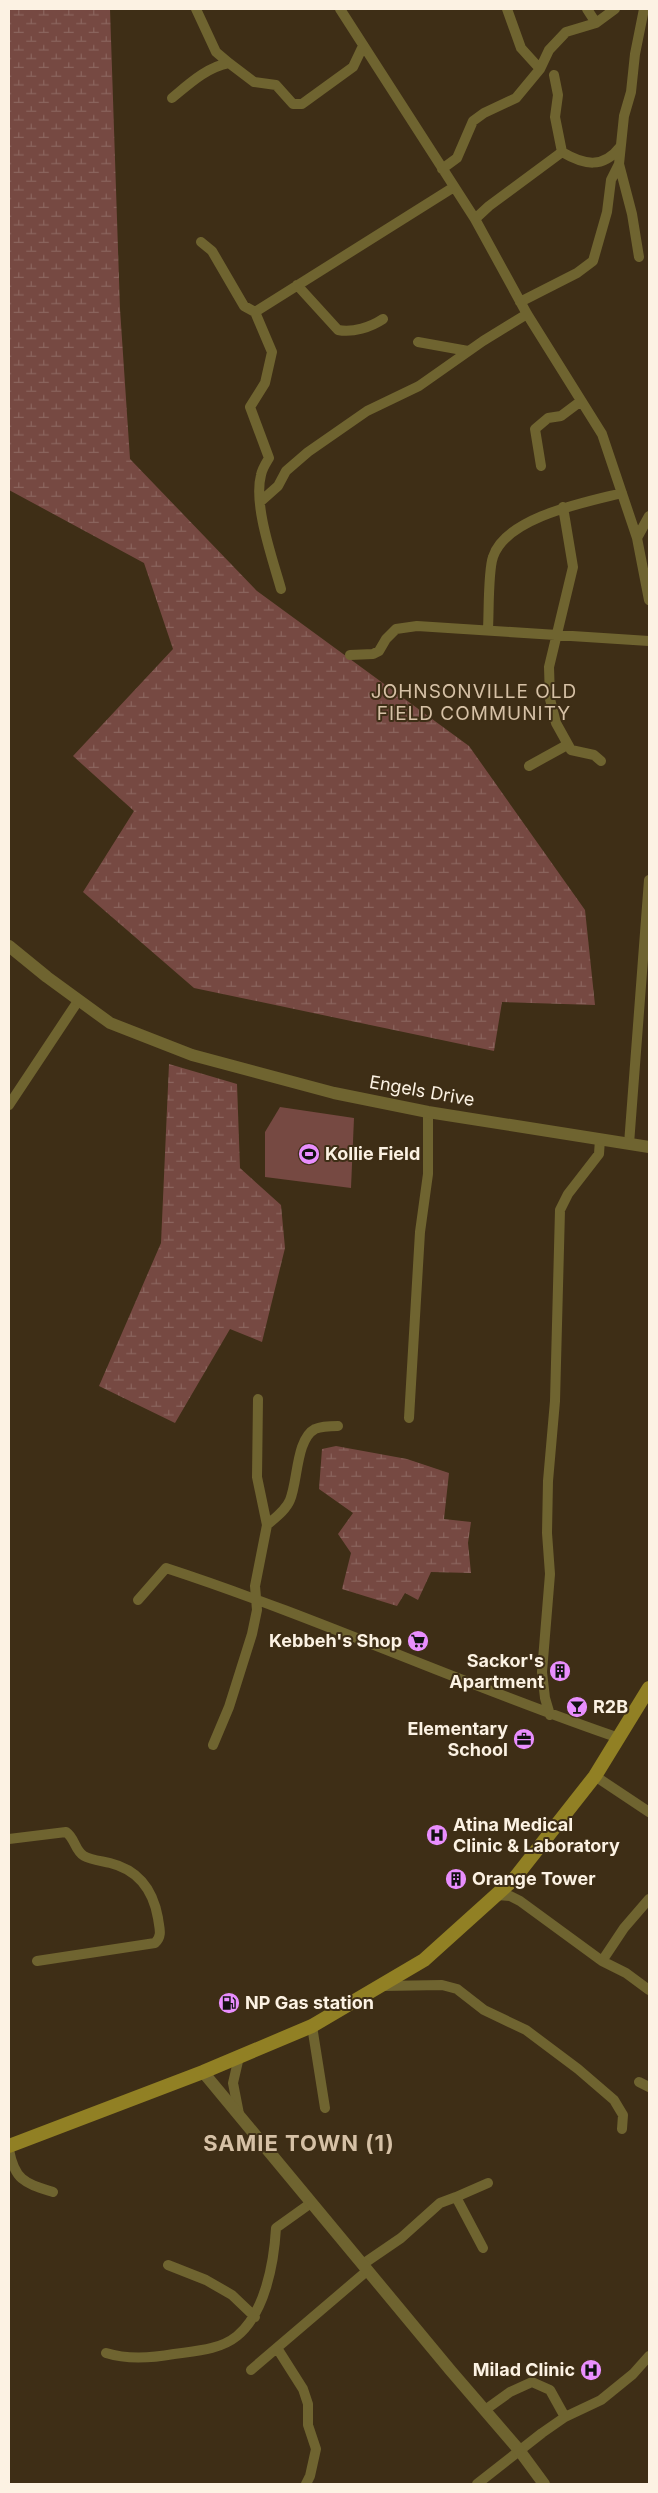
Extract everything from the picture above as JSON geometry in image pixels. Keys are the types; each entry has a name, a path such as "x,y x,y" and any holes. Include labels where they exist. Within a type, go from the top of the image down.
{"main road":[{"path":"9,2148 203,2072 312,2026 383,1986 424,1960 514,1879 595,1776 649,1688"}],"street":[{"path":"196,9 216,52 254,82 276,85 293,104 302,104 353,67 363,46"},
{"path":"340,9 475,220 527,314 602,434 637,538 649,600"},
{"path":"507,9 521,48 540,69"},
{"path":"587,9 596,22"},
{"path":"442,169 457,158 473,121 484,113 516,98 540,69 549,50 566,32 596,22 615,9"},
{"path":"639,256 632,214 619,164 624,116 631,92 635,54 644,9"},
{"path":"172,98 197,78 219,65 229,64"},
{"path":"554,76 558,95 555,117 562,152 579,162 598,162 611,159 620,146"},
{"path":"475,220 489,206 562,152"},
{"path":"520,302 577,273 593,261 607,212 611,180 619,164"},
{"path":"254,312 454,187"},
{"path":"201,242 212,252 244,306 254,312 272,352 265,382 250,407 269,458 261,473 260,502 263,526 281,589"},
{"path":"297,285 338,330 344,331 373,326 383,320"},
{"path":"260,502 278,486 286,471 308,452 367,411 419,386 468,351 527,314"},
{"path":"418,342 468,351"},
{"path":"541,466 534,429 548,418 561,416 581,401"},
{"path":"488,629 493,557 500,543 524,525 563,508 622,493"},
{"path":"563,508 573,567 549,667 550,699 556,723 571,750 594,755 601,761"},
{"path":"637,538 649,516"},
{"path":"350,655 373,654 379,651 386,639 396,629 417,626 488,629 649,641"},
{"path":"529,766 567,745"},
{"path":"629,1144 649,880"},
{"path":"9,946 78,1000 9,1105"},
{"name":"Engels Drive","path":"78,1000 110,1024 192,1055 334,1092 428,1112 649,1146"},
{"path":"410,1418 420,1232 428,1174 428,1112"},
{"path":"550,1715 545,1698 542,1672 550,1574 547,1533 548,1481 556,1402 560,1210 568,1194 599,1154 600,1139"},
{"path":"213,1745 229,1707 252,1634 257,1610 256,1581 267,1525 257,1477 258,1399"},
{"path":"267,1525 281,1513 290,1501 300,1453 309,1433 317,1428 338,1426"},
{"path":"138,1600 166,1568 256,1598 550,1715 619,1738"},
{"path":"595,1776 649,1812"},
{"path":"9,1839 66,1832 71,1836 79,1853 86,1858 124,1866 148,1886 156,1905 160,1933 155,1944 37,1962"},
{"path":"497,1895 510,1896 520,1901 602,1961 626,1973 649,1990"},
{"path":"602,1961 624,1928 649,1899"},
{"path":"383,1986 442,1985 457,1989 484,2010 526,2030 600,2086 614,2100 623,2115 622,2129"},
{"path":"312,2026 325,2108"},
{"path":"239,2057 233,2084 239,2115"},
{"path":"203,2072 451,2371 519,2450 544,2484"},
{"path":"639,2082 649,2087"},
{"path":"9,2148 12,2169 26,2183 53,2192"},
{"path":"251,2370 440,2203 488,2183"},
{"path":"456,2196 483,2248"},
{"path":"106,2353 116,2356 149,2358 210,2349 236,2337 255,2317 274,2257 276,2228 311,2203"},
{"path":"168,2265 206,2280 232,2295 255,2317"},
{"path":"276,2348 303,2389 308,2404 308,2425 316,2449 310,2476 306,2484"},
{"path":"477,2484 519,2450 565,2417 601,2400 633,2374 649,2356"},
{"path":"485,2410 510,2392 532,2382 550,2390 565,2417"}],"green space":[{"path":"9,9 110,9 120,309 130,459 257,591 469,746 585,910 595,1005 502,1002 494,1051 194,988 83,892 134,811 73,756 173,649 144,563 9,490"},
{"path":"169,1064 237,1084 240,1168 281,1205 285,1248 262,1342 230,1329 175,1423 99,1386 161,1243"},
{"path":"280,1107 354,1118 351,1188 265,1177 265,1132"},
{"path":"336,1446 407,1459 449,1473 444,1519 471,1522 468,1543 471,1573 431,1572 418,1600 405,1593 397,1606 342,1589 351,1553 338,1534 353,1513 319,1489 322,1449"}],"place":[{"name":"Kollie Field","path":"309,1154"},
{"name":"Kebbeh's Shop","path":"418,1641"},
{"name":"Sackor's Apartment","path":"560,1671"},
{"name":"R2B","path":"577,1707"},
{"name":"Elementary School","path":"524,1739"},
{"name":"Atina Medical Clinic & Laboratory","path":"437,1835"},
{"name":"Orange Tower","path":"456,1879"},
{"name":"NP Gas station","path":"229,2003"},
{"name":"Milad Clinic","path":"591,2370"}],"district":[{"name":"JOHNSONVILLE OLD FIELD COMMUNITY","path":"474,702"},
{"name":"SAMIE TOWN (1)","path":"299,2143"}]}
